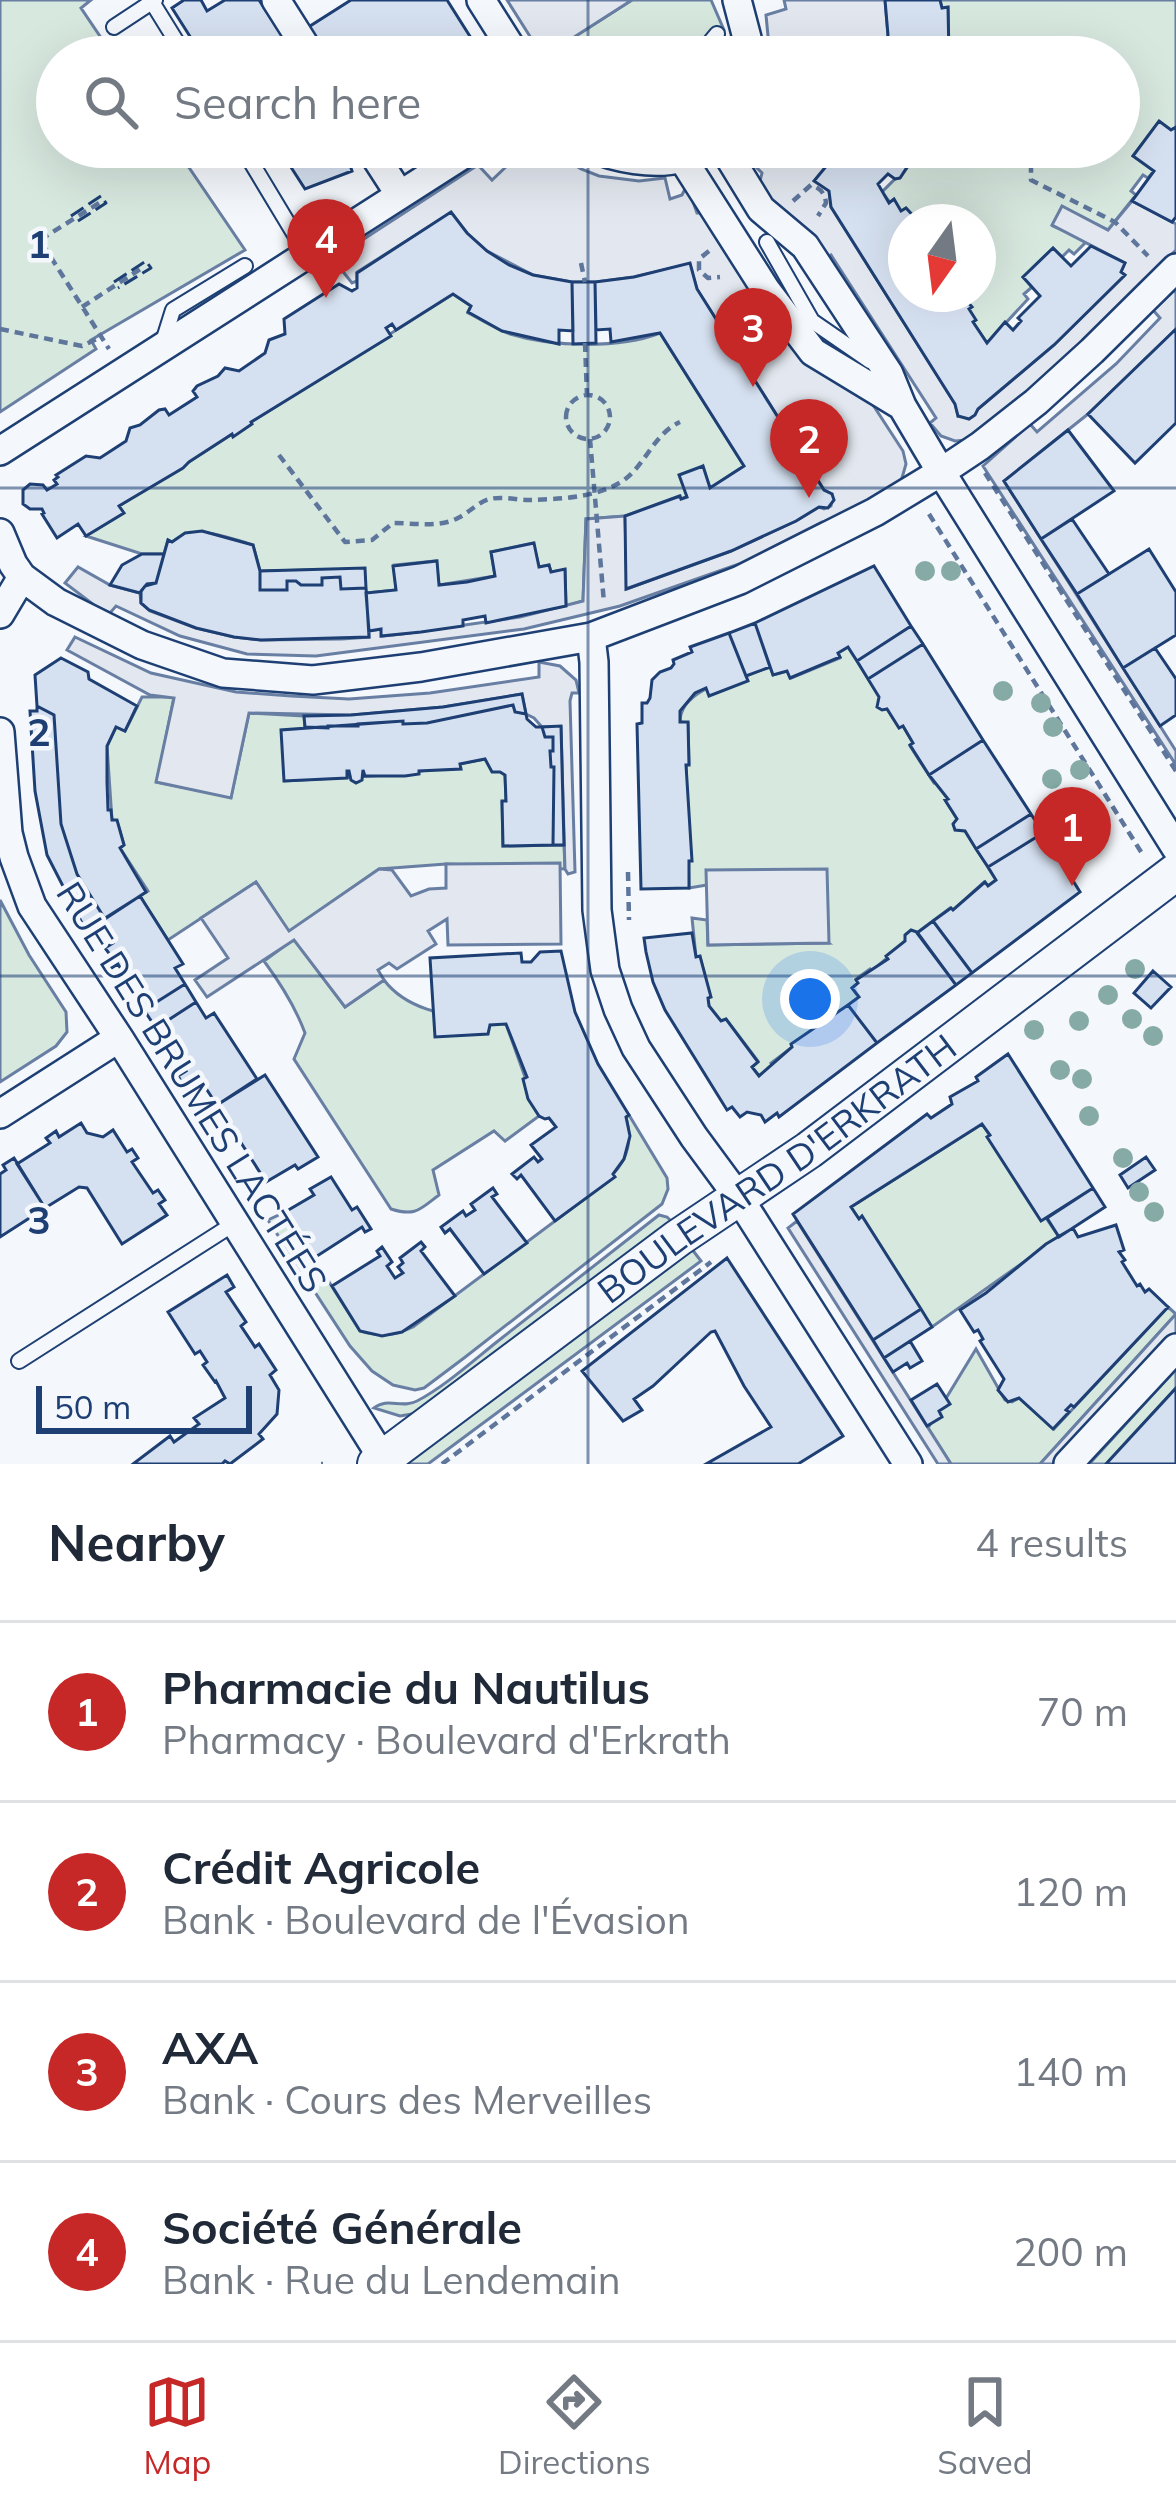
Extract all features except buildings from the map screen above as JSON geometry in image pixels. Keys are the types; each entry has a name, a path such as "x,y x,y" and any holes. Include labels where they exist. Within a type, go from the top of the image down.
{"street":[{"path":"275,0 298,36"},
{"path":"481,0 504,36"},
{"path":"737,0 746,36"},
{"path":"383,168 400,195"},
{"path":"0,452 443,168"},
{"path":"696,168 722,240 813,352 902,406"},
{"path":"736,168 761,209 805,247 889,374 941,472 1176,848"},
{"path":"0,533 22,577 85,619 223,673 332,678 599,635 740,580 875,512 941,472 1036,402 1172,272"},
{"path":"0,614 22,577"},
{"path":"599,635 594,662 597,910 605,970 618,1009 636,1048 739,1198 908,1464"},
{"name":"RUE DES BRUMES LACTÉES","path":"0,732 8,833 22,883 379,1461"},
{"name":"BOULEVARD D'ERKRATH","path":"379,1461 678,1238 809,1150 1168,877"},
{"path":"0,1114 119,1038"},
{"path":"1068,1464 1176,1348"}],"lane":[{"path":"114,27 153,1 174,36"},
{"path":"255,168 307,255"},
{"path":"767,242 812,321 889,374"},
{"path":"161,348 173,310 245,266"},
{"path":"19,1361 235,1223"}],"path":[{"path":"1031,168 1031,180 1115,222 1172,272"},
{"path":"795,210 793,202 814,186 826,198 825,207 814,218"},
{"path":"99,203 40,241 124,372"},
{"path":"720,277 707,278 698,267 700,257 722,240"},
{"path":"581,263 585,282"},
{"path":"82,307 142,268"},
{"path":"0,329 82,346 101,338"},
{"path":"584,344 586,396"},
{"path":"586,396 604,401 610,415 607,430 590,440 569,429 566,416 572,403 586,396"},
{"path":"280,454 345,542 372,541 393,523 446,524 489,499 595,494 622,481 652,443 680,422"},
{"path":"590,440 599,635"},
{"path":"971,452 1176,771"},
{"path":"913,489 1168,877"},
{"path":"628,872 629,920"},
{"path":"442,1464 711,1262"}],"shaded area":[{"path":"0,0 91,0 81,8 100,36 36,36 36,168 189,168 245,250 91,340 96,349 0,412"},
{"path":"507,0 632,0 576,36 530,36"},
{"path":"632,0 711,0 724,36 576,36"},
{"path":"784,0 885,0 888,36 768,36 766,15 786,9"},
{"path":"940,0 1176,0 1176,127 1171,130 1159,122 1140,147 1140,36 949,36 948,8 942,8"},
{"path":"1140,161 1154,171 1148,178 1143,175 1131,191 1136,195 1108,230 1062,207 1053,226 1087,241 1074,254 1069,250 1062,257 1053,248 1023,277 1032,287 1024,294 1028,299 987,343 966,312 996,312 996,204 891,204 882,192 907,168 1140,168"},
{"path":"473,168 481,168 492,180 505,168 579,168 599,176 639,181 665,178 670,199 682,195 687,185 697,213 704,213 873,405 903,451 906,464 900,485 834,524 822,522 739,564 620,606 524,629 316,656 247,654 180,636 116,606 110,613 65,583 78,567 110,585 140,593 141,603 150,611 234,637 342,639 369,637 369,631 381,629 382,636 402,634 520,617 583,601 586,519 625,516 627,589 731,551 819,507 831,506 832,494 824,490 697,289 689,264 595,282 533,275 487,251 451,213 357,272 357,281 352,283 333,259"},
{"path":"757,168 830,168 822,183 829,191 831,207 888,298 888,312 897,312 958,416 978,409 1054,345 1124,276 1125,263 1052,225 1062,206 1108,230 1132,201 1176,224 1176,250 1011,406 967,440 955,441 941,436 930,423 936,418 831,255 824,258 773,211 759,185 762,173"},
{"path":"1176,289 1176,329 1088,414 1004,481 1176,751 1176,765 983,466 1030,424 1037,432 1116,364 1160,318 1153,310"},
{"path":"453,294 471,306 468,313 527,338 606,344 660,333 744,466 710,488 703,467 687,497 625,516 586,519 583,601 566,606 565,570 539,567 533,543 491,552 495,576 439,585 436,561 394,565 396,590 366,593 364,569 260,571 253,545 212,533 168,540 164,554 142,554 86,536 123,513 119,506"},
{"path":"75,637 151,673 236,692 291,696 349,699 430,693 539,677 539,662 560,666 576,680 579,693 572,693 570,701 575,872 568,874 565,869 561,727 542,727 526,714 522,694 351,715 249,713 231,798 156,782 174,698 150,695 67,650"},
{"path":"848,647 899,727 903,726 913,743 910,746 996,880 988,886 984,882 856,979 852,988 859,997 759,1076 752,1067 758,1061 726,1019 721,1021 709,1006 692,918 707,920 708,945 828,943 707,871 707,885 689,888 688,723 680,722 690,700 714,685 770,667 773,675 787,671 791,678 840,658 838,653"},
{"path":"142,697 174,697 157,782 231,797 249,713 304,716 305,729 282,731 285,781 405,774 485,759 505,775 503,846 564,845 565,869 446,864 379,869 289,932 256,882 168,940 140,896 148,891 120,848 124,845 117,821 112,820 107,746 116,727 125,731"},
{"path":"560,863 561,944 448,945 447,919 428,931 436,944 397,969 389,963 378,970 384,980 345,1007 294,940 207,997 195,980 228,958 201,918 256,882 289,931 379,869 392,870 411,896 446,888 446,864"},
{"path":"827,869 829,943 708,945 706,870"},
{"path":"0,900 66,1012 67,1032 56,1046 0,1082"},
{"path":"294,939 345,1007 384,980 424,1008 506,1024 539,1116 505,1141 494,1131 433,1170 439,1195 422,1208 412,1212 391,1209 294,1059 305,1033 264,961"},
{"path":"629,1115 667,1178 662,1204 424,1388 393,1385 372,1371 350,1346 268,1220 285,1212 360,1331 400,1332 614,1177 628,1147"},
{"path":"982,1124 1059,1237 932,1327 851,1207"},
{"path":"659,1215 672,1222 418,1413 400,1416 374,1408 384,1403 411,1403 438,1388"},
{"path":"797,1221 951,1464 938,1464 788,1228"},
{"path":"691,1248 701,1261 428,1464 401,1464"},
{"path":"1168,1307 1176,1314 1040,1464 951,1464 928,1428 976,1349 1005,1400 1019,1398 1054,1429"},
{"path":"1176,1314 1176,1369 1089,1464 1040,1464"},
{"path":"1176,1369 1176,1388 1106,1464 1089,1464"}],"fence":[{"path":"71,216 101,196 106,203 75,223"},
{"path":"114,282 146,261 151,268 118,288"}],"place":[{"name":"Société Générale","path":"326,298"},
{"name":"AXA","path":"753,387"},
{"name":"Crédit Agricole","path":"809,498"},
{"name":"Pharmacie du Nautilus","path":"1072,886"}]}
